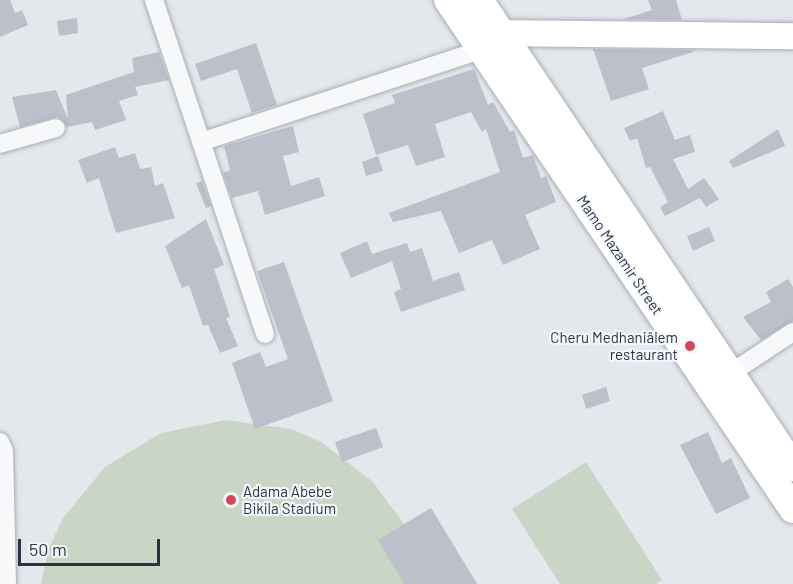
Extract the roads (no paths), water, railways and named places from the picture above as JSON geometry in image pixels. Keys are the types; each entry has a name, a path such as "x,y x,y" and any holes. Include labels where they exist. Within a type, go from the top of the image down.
{"main road":[{"name":"Mamo Mazamir Street","path":"448,0 484,39 720,381 793,509"},
{"name":"Mamo Mazamir Street","path":"479,0 484,39"},
{"name":"Mamo Mazamir Street","path":"720,381 793,467"}],"street":[{"path":"154,0 266,334"},
{"path":"201,142 484,39 793,36"},
{"path":"0,144 56,128"},
{"path":"720,381 793,332"},
{"path":"0,442 4,451 7,584"}],"place":[{"name":"Cheru Medhaniâlem restaurant","path":"690,346"},
{"name":"Adama Abebe Bikila Stadium","path":"231,500"}]}
